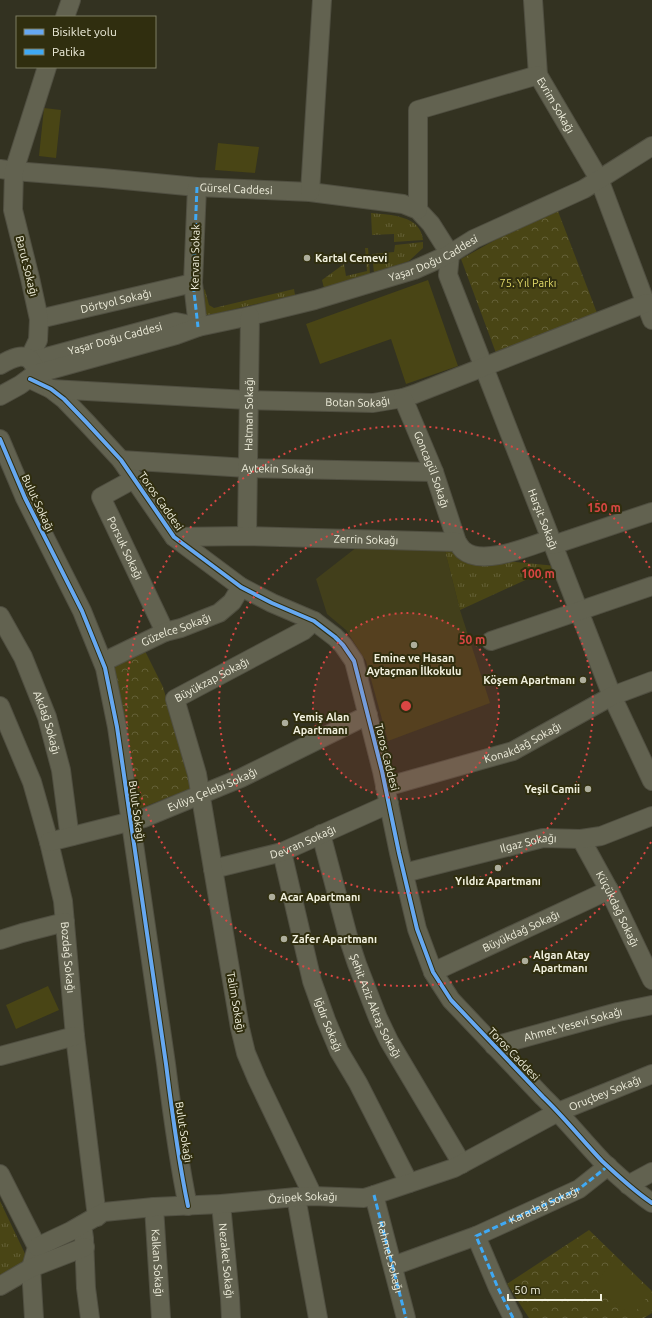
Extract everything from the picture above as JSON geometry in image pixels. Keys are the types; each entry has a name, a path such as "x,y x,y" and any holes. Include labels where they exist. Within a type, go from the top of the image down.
{"street":[{"path":"65,16 71,0"},
{"path":"310,192 322,0"},
{"path":"533,0 538,75"},
{"name":"Barut Sokağı","path":"31,368 38,340 39,319 13,210 7,170 48,68"},
{"name":"Evrim Sokağı","path":"418,210 418,110 538,75 599,179 652,320"},
{"name":"Yaşar Doğu Caddesi","path":"31,368 176,335 198,326 250,316 315,300 414,270 450,254 474,239 584,189 652,146"},
{"name":"Gürsel Caddesi","path":"7,170 197,187 310,192 403,204 418,210"},
{"name":"Kervan Sokak","path":"197,187 193,283 198,326"},
{"path":"418,210 430,224 450,254"},
{"name":"Harşit Sokağı","path":"450,254 448,275 612,696 652,781"},
{"name":"Dörtyol Sokağı","path":"39,319 193,283"},
{"name":"Botan Sokağı","path":"51,390 248,400 373,403 403,398 484,368 646,303"},
{"name":"Hatman Sokağı","path":"247,536 250,316"},
{"path":"0,365 22,356 31,368 0,396"},
{"name":"Toros Caddesi","path":"31,368 51,390 64,399 121,460 174,537 241,587 272,603 314,621 343,645 354,662 385,787 417,929 433,972 451,1000 494,1046 608,1166 652,1203"},
{"name":"Goncagül Sokağı","path":"403,398 434,472 457,542"},
{"name":"Bulut Sokağı","path":"0,439 25,498 82,611 105,668 116,728 173,1120 188,1206"},
{"name":"Aytekin Sokağı","path":"121,460 247,468 434,472"},
{"name":"Porsuk Sokağı","path":"134,479 101,497 165,632"},
{"path":"457,542 463,550 472,555 483,557 552,542 652,512"},
{"name":"Zerrin Sokağı","path":"174,537 247,536 457,542"},
{"path":"491,641 578,610 652,586"},
{"name":"Güzelce Sokağı","path":"103,662 165,632 181,628 219,612 232,602 241,587"},
{"name":"Akdağ Sokağı","path":"0,616 23,657 47,717 60,770 69,831 72,836"},
{"name":"Büyükzap Sokağı","path":"201,796 197,774 175,699 303,631 314,621"},
{"name":"Konakdağ Sokağı","path":"385,787 513,751 612,696 652,681"},
{"name":"Bozdağ Sokağı","path":"0,706 32,782 49,842 63,901 90,1221 85,1247 86,1288 90,1318"},
{"name":"Evliya Çelebi Sokağı","path":"49,842 144,818 201,796 368,715"},
{"name":"Talim Sokağı","path":"201,796 240,1028 246,1053 281,1130 305,1197 318,1318"},
{"name":"Devran Sokağı","path":"213,869 282,852 389,804"},
{"name":"Ilgaz Sokağı","path":"404,873 543,838 581,839 601,836 652,816"},
{"name":"Şehit Aziz Aktaş Sokağı","path":"321,834 349,940 378,1018 389,1041 462,1164"},
{"name":"Küçükdağ Sokağı","path":"581,839 652,980"},
{"name":"Iğdır Sokağı","path":"282,852 312,981 326,1020 339,1051 358,1082 409,1183"},
{"name":"Büyükdağ Sokağı","path":"433,972 608,890"},
{"path":"1,939 65,922"},
{"name":"Ahmet Yesevi Sokağı","path":"494,1046 618,1012 652,1005"},
{"path":"0,1056 74,1036"},
{"name":"Oruçbey Sokağı","path":"558,1112 652,1074"},
{"name":"Özipek Sokağı","path":"37,1247 90,1221 104,1212 154,1207 221,1204 305,1197 364,1198 454,1168 558,1112"},
{"name":"Karadağ Sokağı","path":"393,1266 476,1236 578,1189 608,1166"},
{"path":"628,1184 652,1172"},
{"path":"2,1184 37,1247 31,1268 34,1318"},
{"name":"Rahmet Sokağı","path":"374,1195 406,1318"},
{"name":"Nezaket Sokağı","path":"221,1204 230,1291 231,1318"},
{"name":"Kalkan Sokağı","path":"154,1207 161,1318"},
{"path":"476,1236 498,1288 513,1318"},
{"path":"0,1286 31,1268 85,1247"}],"shaded area":[{"name":"Emine ve Hasan Aytaçman İlkokulu","path":"357,547 444,547 460,610 490,703 388,741 366,661 346,630 327,614 316,579"}],"green space":[{"path":"44,108 61,110 56,158 39,156"},
{"path":"218,143 259,147 255,173 215,170"},
{"name":"75. Yıl Parkı","path":"556,206 597,313 496,353 461,259"},
{"path":"371,213 395,216 411,221 421,232 423,240 394,242 394,234 372,235"},
{"path":"423,242 423,248 409,261 374,273 372,254 394,252 395,245"},
{"path":"365,248 368,248 370,274 324,288 322,280 344,264 346,276 367,271"},
{"path":"428,280 458,366 406,384 391,339 320,364 306,324"},
{"path":"204,289 209,305 214,308 294,289 295,295 205,316"},
{"path":"444,547 484,559 556,566 460,610"},
{"path":"144,649 163,687 192,788 136,810 111,665"},
{"path":"48,986 59,1010 16,1029 6,1005"},
{"path":"0,1201 28,1260 0,1277"},
{"path":"589,1230 652,1291 652,1313 644,1318 529,1318 507,1284"},
{"path":"611,1262 651,1292 632,1316 594,1287"}],"marked path":[{"path":"197,187 193,283 198,327"},
{"path":"513,1318 498,1288 476,1236 579,1189 608,1166"},
{"path":"374,1195 406,1318"}],"cycle path":[{"path":"30,379 51,389 64,399 121,460 174,537 241,587 272,603 314,621 343,645 354,661 382,771 417,929 433,972 451,1000 558,1112 602,1161 620,1178 652,1203"},
{"path":"0,439 25,498 82,611 105,668 117,727 181,1171 188,1206"}],"place":[{"name":"Kartal Cemevi","path":"307,258"},
{"name":"Emine ve Hasan Aytaçman İlkokulu","path":"414,645"},
{"name":"Köşem Apartmanı","path":"583,680"},
{"name":"Yemiş Alan Apartmanı","path":"285,723"},
{"name":"Yeşil Camii","path":"588,789"},
{"name":"Yıldız Apartmanı","path":"498,868"},
{"name":"Acar Apartmanı","path":"272,897"},
{"name":"Zafer Apartmanı","path":"284,939"},
{"name":"Algan Atay Apartmanı","path":"525,961"}]}
